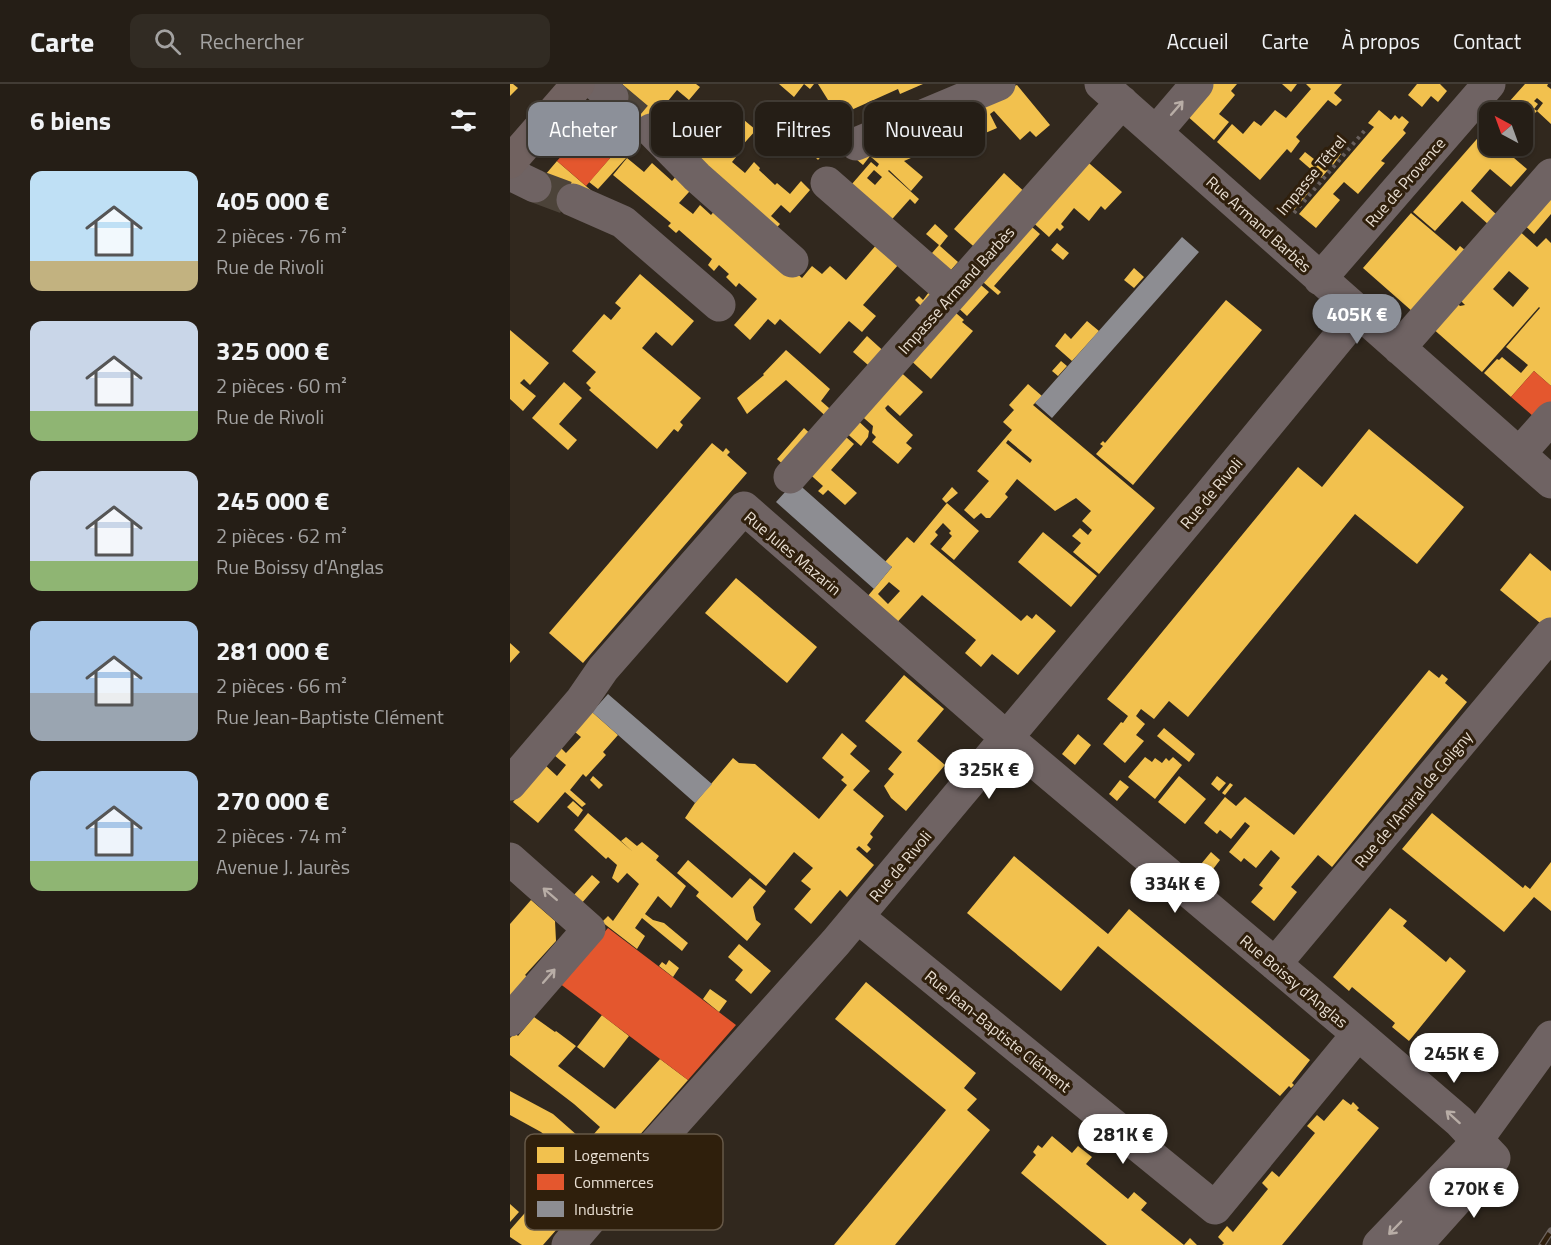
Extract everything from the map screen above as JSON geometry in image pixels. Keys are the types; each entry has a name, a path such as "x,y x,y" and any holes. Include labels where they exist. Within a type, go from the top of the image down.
{"main road":[{"path":"510,162 578,84"}],"street":[{"path":"856,144 999,84"},
{"path":"1156,132 1197,84"},
{"name":"Rue de Provence","path":"1320,279 1489,84"},
{"name":"Rue Armand Barbès","path":"1111,93 1551,482"},
{"name":"Impasse Armand Barbès","path":"790,477 953,293 1111,93"},
{"path":"676,156 792,261"},
{"path":"1399,348 1551,175"},
{"path":"827,183 953,293"},
{"path":"573,200 623,222 719,306"},
{"name":"Rue de Rivoli","path":"664,1134 858,917 1359,313"},
{"path":"1519,454 1551,418"},
{"name":"Rue Jules Mazarin","path":"510,784 580,701 603,669 744,508 1007,738"},
{"name":"Rue de l'Amiral de Coligny","path":"1275,964 1551,634"},
{"name":"Rue Boissy d'Anglas","path":"1007,738 1459,1121 1485,1149"},
{"path":"510,859 589,929 510,1020"},
{"name":"Rue Jean-Baptiste Clément","path":"858,917 1215,1208 1367,1042"},
{"path":"1416,1245 1485,1149 1551,1036"},
{"path":"1379,1245 1467,1153 1485,1149"},
{"name":"Rue de Rivoli","path":"568,1245 581,1230"}],"path":[{"name":"Impasse Tétrel","path":"1274,237 1366,129"}],"building: Logements":[{"path":"510,84 518,88 510,96"},
{"path":"623,84 696,84 700,87 689,100 677,90 667,102 651,102 651,131 639,145 639,102 608,102"},
{"path":"779,84 804,84 794,97"},
{"path":"804,84 814,84 810,89"},
{"path":"818,84 923,84 900,94 898,89 869,102 864,102 864,104 852,110 852,102 823,102 828,100"},
{"path":"1211,84 1237,84 1231,91 1235,95 1219,114 1229,122 1214,140 1185,114"},
{"path":"1282,84 1297,84 1291,92"},
{"path":"1306,84 1342,84 1334,93 1342,100 1336,106 1328,100 1296,137 1300,141 1291,153 1287,149 1260,180 1217,142 1232,124 1243,134 1254,121 1261,126 1275,110 1286,118 1311,89"},
{"path":"1417,84 1440,84 1447,91 1438,102 1431,96 1422,107 1408,95"},
{"path":"1525,84 1548,84 1547,86 1551,89 1551,124 1537,111 1533,115 1533,102 1509,102","holes":["1537,98 1543,103 1537,111 1534,109 1538,104 1534,101"]},
{"path":"1017,85 1050,125 1036,137 1030,131 1020,140 994,111 990,114 997,128 985,133 985,102 976,102"},
{"path":"1379,110 1391,120 1395,115 1399,119 1402,116 1409,122 1403,130 1406,133 1381,161 1385,163 1358,194 1344,182 1333,194 1340,200 1316,228 1299,214 1374,127 1368,123"},
{"path":"744,120 755,131 743,145"},
{"path":"1479,137 1479,156 1512,156 1527,169 1511,187 1490,169 1471,191 1498,216 1489,225 1462,201 1435,231 1413,212"},
{"path":"852,140 864,148 864,156 870,156 863,165 852,156"},
{"path":"1334,148 1341,154 1333,165 1326,158"},
{"path":"1305,152 1328,170 1321,178 1299,159"},
{"path":"612,156 627,157 598,189 589,182"},
{"path":"683,156 737,156 732,162 745,173 754,162 775,185 777,183 790,194 801,181 810,190 790,213 781,205 771,216 780,224 768,237"},
{"path":"870,156 916,156 904,161 923,177 911,191 888,171 919,199 915,204 910,199 886,226 845,192 871,162 877,167 879,164","holes":["874,170 882,177 875,185 867,178"]},
{"path":"1082,157 1122,192 1105,210 1101,206 1089,221 1074,208 1061,224 1064,227 1060,231 1057,228 1049,237 1028,218"},
{"path":"627,158 644,172 652,163 672,181 682,169 698,182 679,203 693,214 700,205 711,215 717,208 763,243 802,278 812,266 822,274 830,266 846,280 884,236 906,256 863,305 876,316 862,332 849,321 820,354 780,319 775,325 768,319 750,340 734,325 757,299 739,283 736,287 726,277 729,274 719,265 714,271 708,265 712,259 679,230 676,233 668,226 671,223 613,175"},
{"path":"557,161 594,193 565,208 528,195"},
{"path":"1004,173 1029,196 980,252 954,229"},
{"path":"1300,185 1309,192 1294,210 1285,201"},
{"path":"1551,189 1551,214 1534,234 1522,223"},
{"path":"1411,213 1456,251 1460,246 1466,251 1413,312 1363,268"},
{"path":"1025,221 1040,234 994,286 1001,292 998,295 976,276"},
{"path":"935,224 948,236 940,246 958,262 944,278 925,261 939,245 926,234"},
{"path":"1517,229 1537,247 1546,238 1551,243 1551,386 1534,371 1511,397 1484,373 1497,359 1502,357 1521,373 1528,365 1506,347 1539,307 1482,372 1431,327 1454,300 1460,306 1465,305 1457,297","holes":["1509,271 1529,288 1513,307 1493,289"]},
{"path":"1057,243 1069,253 1063,260 1051,250"},
{"path":"1134,268 1144,277 1134,288 1124,280"},
{"path":"640,274 694,321 672,346 656,332 642,348 701,398 680,422 683,425 678,432 674,429 657,449 589,390 591,388 586,383 596,372 572,351 604,314 611,320 621,308 615,303"},
{"path":"974,279 989,292 967,316 953,303"},
{"path":"932,288 941,296 921,306 915,300 919,296 923,300"},
{"path":"1226,300 1262,330 1133,485 1096,454 1103,446 1100,444 1103,441 1105,443"},
{"path":"949,307 973,331 931,379 906,356"},
{"path":"1087,321 1099,331 1072,361 1055,346 1065,333 1071,339"},
{"path":"510,330 549,363 530,385 524,379 520,383 536,396 523,411 510,399"},
{"path":"867,336 889,356 875,371 853,352"},
{"path":"786,350 830,389 821,401 837,415 831,421 786,380 747,414 737,398 764,375"},
{"path":"1061,361 1067,366 1058,376 1052,371"},
{"path":"896,368 923,392 900,416 888,405 885,408 913,435 906,443 912,448 898,464 872,442 876,437 872,433 873,426 857,412"},
{"path":"564,382 582,398 559,424 577,440 568,450 532,418"},
{"path":"1028,384 1042,396 1033,405 1155,508 1099,574 1073,552 1081,543 1072,536 1080,528 1088,535 1092,530 1082,521 1091,511 1076,498 1055,511 1017,479 1005,494 1008,497 990,518 986,518 981,513 974,519 964,510 989,481 977,471 1012,430 1003,422 1014,410 1009,405","holes":["1008,440 1032,460 1030,463 1006,443"]},
{"path":"853,416 869,431 868,437 861,446 842,429"},
{"path":"804,428 816,439 789,470 777,459"},
{"path":"1369,429 1464,507 1417,564 1355,514 1188,717 1169,701 1154,719 1141,709 1136,716 1145,724 1136,735 1144,741 1125,763 1103,744 1128,716 1107,699 1298,467 1322,487"},
{"path":"839,431 854,444 831,470 857,493 845,505 828,490 823,495 818,491 823,486 805,470"},
{"path":"712,443 723,452 726,448 730,452 727,455 747,473 583,663 549,633"},
{"path":"952,487 958,493 946,503 942,499"},
{"path":"947,503 979,531 954,560 941,549 952,536 949,533 951,531 943,523 935,532 938,535 930,544 1021,621 1027,615 1032,619 1036,614 1056,631 1018,675 992,654 981,667 965,653 976,640 922,595 891,629 862,603 892,567 885,562 907,537 914,543","holes":["889,582 900,591 888,604 878,594"]},
{"path":"1043,532 1097,576 1071,607 1018,562"},
{"path":"1530,553 1551,571 1551,632 1500,590"},
{"path":"736,578 817,647 787,683 705,613"},
{"path":"510,643 520,652 510,663"},
{"path":"1429,670 1439,678 1442,674 1448,679 1445,683 1467,702 1332,867 1318,855 1291,887 1297,892 1274,921 1251,902 1263,888 1259,885 1280,858 1271,850 1256,868 1244,858 1241,862 1229,852 1250,826 1245,822 1231,839 1220,830 1217,834 1204,823 1225,797 1236,806 1245,797 1294,835"},
{"path":"904,675 944,709 917,741 945,765 906,811 891,798 884,786 894,774 888,769 902,752 865,721"},
{"path":"592,712 618,735 603,752 606,755 586,777 583,774 570,790 586,804 582,807 565,792 538,823 513,802 545,765 557,776 566,765 554,755 561,748 566,753 581,737 575,732"},
{"path":"1164,728 1195,754 1189,762 1157,736"},
{"path":"842,733 857,746 850,754 870,771 853,790 884,816 870,834 873,837 867,845 871,849 867,853 859,846 856,849 874,865 847,897 840,890 811,924 794,909 811,889 801,881 813,868 794,852 766,886 685,818 733,758 739,763 755,764 819,819 847,785 841,780 844,777 822,758"},
{"path":"1078,734 1091,745 1075,765 1062,754"},
{"path":"1145,757 1152,762 1155,758 1162,763 1166,758 1169,761 1173,757 1182,765 1155,799 1128,777"},
{"path":"593,776 603,785 599,789 590,780"},
{"path":"1179,776 1206,799 1185,824 1158,802"},
{"path":"1217,776 1226,783 1219,791 1211,784"},
{"path":"1120,780 1129,787 1117,801 1109,794"},
{"path":"1230,783 1233,785 1225,795 1222,793"},
{"path":"573,801 583,810 578,817 567,807"},
{"path":"588,813 633,852 621,841 626,837 637,846 642,842 659,856 656,860 686,886 671,908 658,896 645,914 653,920 664,923 688,943 682,951 642,918 635,928 645,936 637,949 602,922 608,916 613,921 639,884 627,873 618,883 612,878 617,865 608,857 606,859 574,830"},
{"path":"1432,813 1523,888 1525,885 1530,889 1551,862 1551,911 1534,897 1504,932 1402,849"},
{"path":"1211,852 1220,860 1207,877 1197,869"},
{"path":"1014,856 1108,934 1129,909 1310,1060 1292,1083 1294,1085 1291,1088 1289,1086 1280,1096 1098,946 1061,991 967,913"},
{"path":"688,860 732,898 750,878 766,891 753,907 756,920 761,924 747,941 696,896 699,892 677,873"},
{"path":"592,875 600,882 581,904 573,896"},
{"path":"531,900 555,921 556,941 525,975 529,978 510,999 510,924"},
{"path":"1390,908 1407,921 1403,926 1446,962 1450,957 1466,971 1409,1041 1392,1027 1395,1023 1352,987 1349,991 1333,977"},
{"path":"739,944 771,971 751,994 735,980 743,970 728,957"},
{"path":"669,960 679,968 673,977 659,966 662,962 666,965"},
{"path":"866,982 976,1073 964,1088 977,1099 967,1110 990,1130 895,1245 834,1245 946,1110 835,1019"},
{"path":"710,989 727,1001 719,1012 703,999"},
{"path":"602,1015 629,1036 604,1068 577,1047"},
{"path":"534,1017 576,1046 558,1066 615,1109 660,1059 688,1080 641,1134 594,1134 600,1127 510,1055 510,1038 515,1033 518,1036"},
{"path":"510,1091 553,1114 576,1134 543,1134 510,1115"},
{"path":"1343,1099 1351,1105 1353,1102 1359,1108 1357,1110 1379,1128 1282,1245 1222,1245 1224,1243 1218,1237 1227,1226 1233,1232 1268,1189 1262,1183 1272,1171 1279,1177 1315,1133 1307,1126 1317,1115 1324,1121"},
{"path":"1052,1136 1072,1153 1078,1146 1092,1157 1086,1164 1128,1199 1134,1192 1147,1203 1141,1210 1184,1245 1107,1245 1021,1173 1036,1155 1033,1152 1038,1145 1042,1148"},
{"path":"510,1204 519,1212 510,1222"},
{"path":"525,1213 525,1230 556,1230 543,1245 522,1245 510,1237 510,1230"},
{"path":"1190,1238 1197,1245 1184,1245"}],"building: Commerces":[{"path":"561,156 612,156 586,186 557,161"},
{"path":"1534,371 1551,386 1551,412 1541,423 1511,397"},
{"path":"608,928 736,1025 688,1080 559,983"}],"building: Industrie":[{"path":"1182,237 1199,252 1052,418 1035,403"},
{"path":"795,481 892,567 874,589 776,502"},
{"path":"608,694 712,784 695,803 592,712"}],"tunnel":[{"path":"612,97 651,130"},
{"path":"535,186 573,200"}],"railway":[{"path":"1542,1245 1551,1231"}]}
